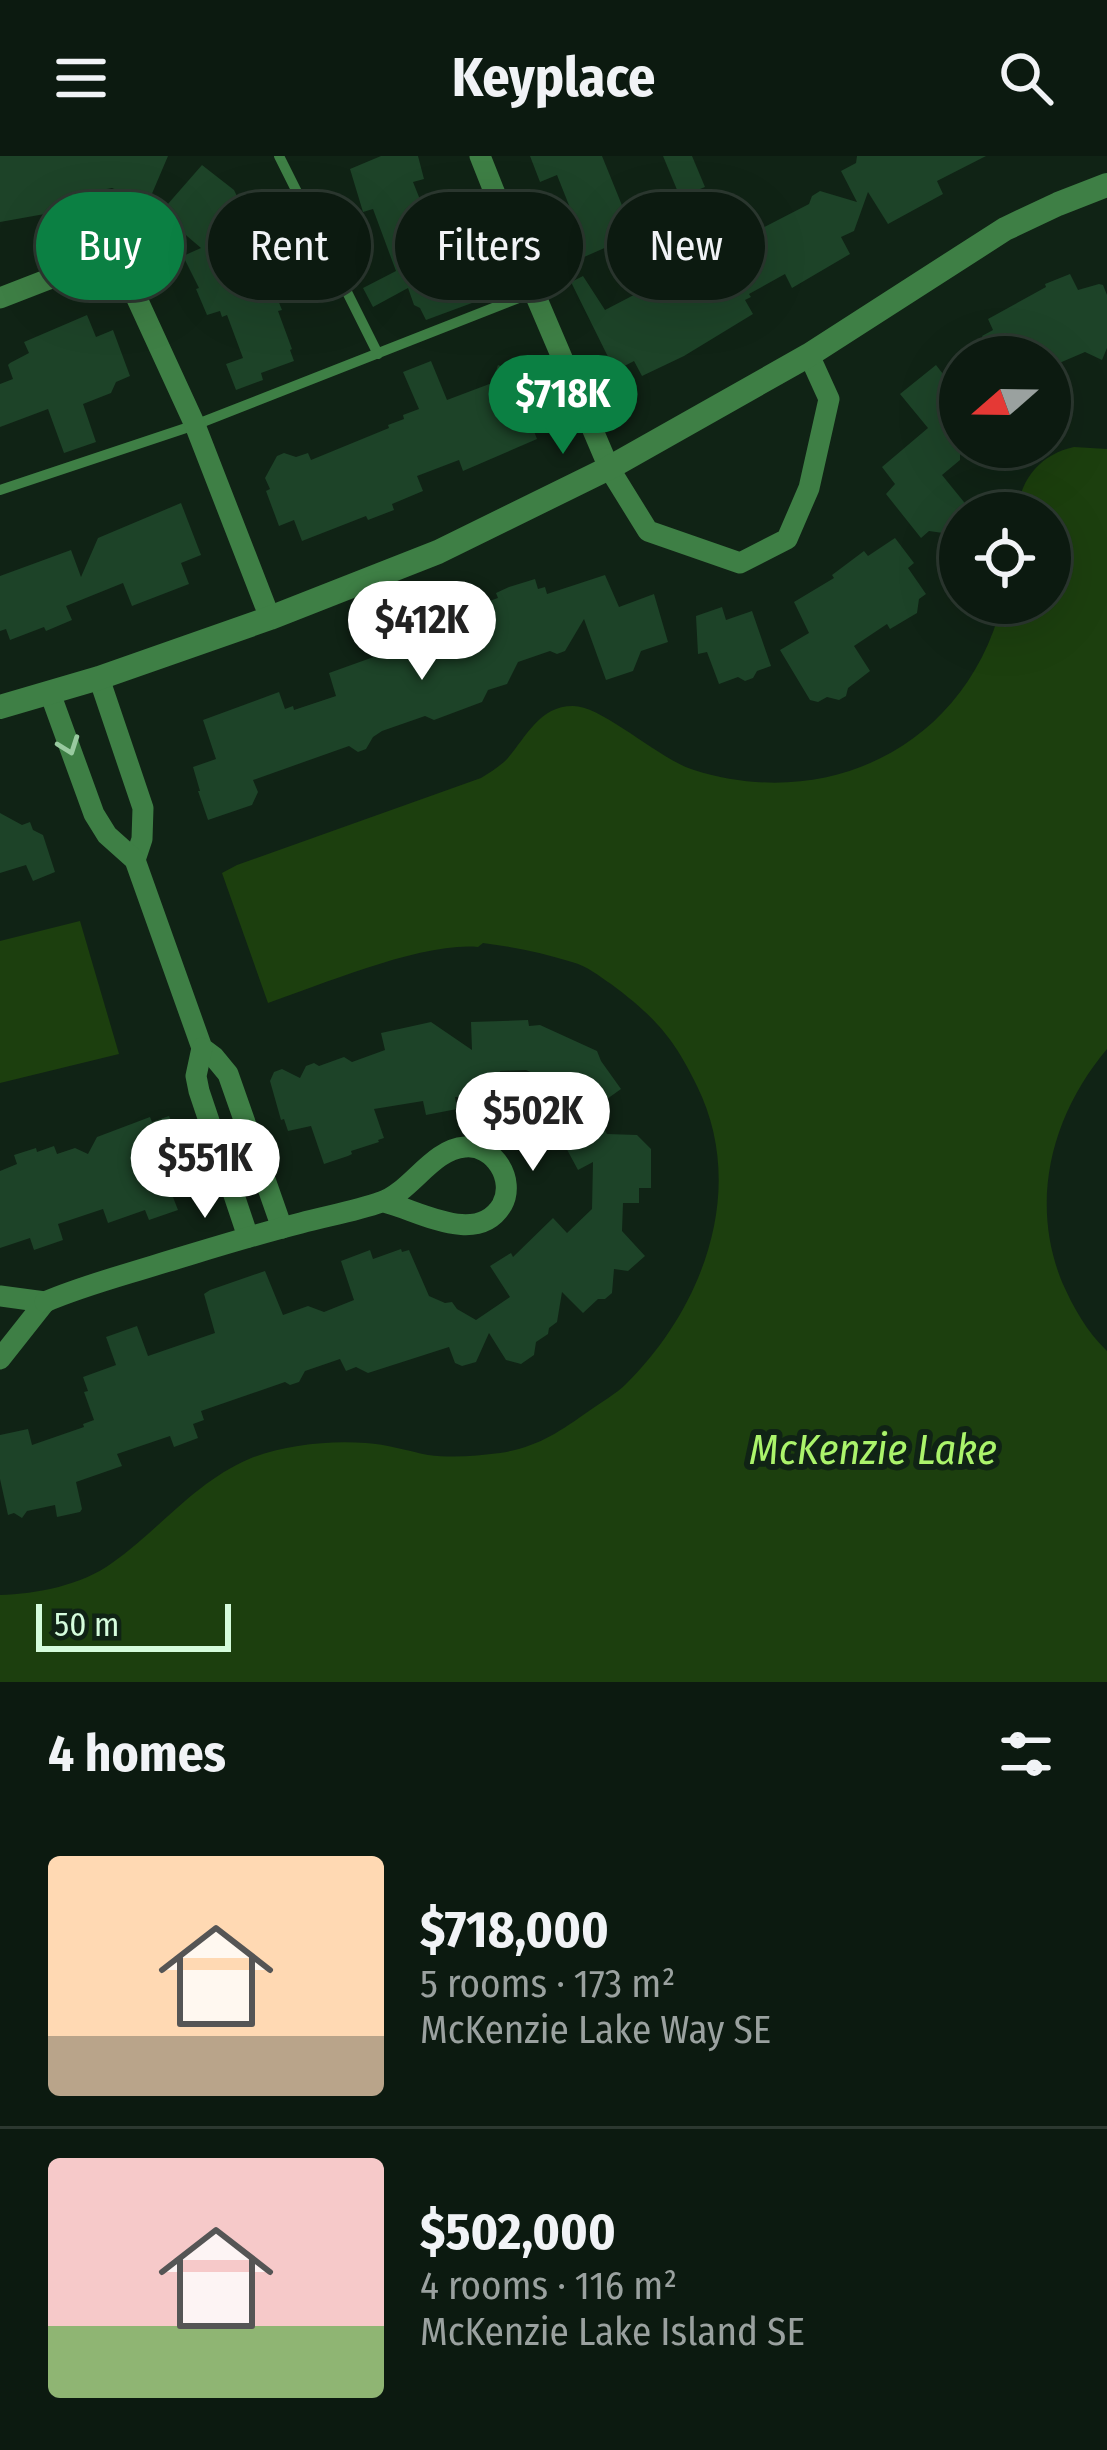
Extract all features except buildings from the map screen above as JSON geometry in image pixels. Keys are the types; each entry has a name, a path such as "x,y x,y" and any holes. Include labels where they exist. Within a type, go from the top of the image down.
{"street":[{"path":"480,156 494,192"},
{"path":"0,707 270,618 438,552 609,468 809,355 1005,230 1107,184"},
{"path":"0,298 116,253 195,425 270,618"},
{"path":"537,300 609,468 648,531 740,562 787,539 808,488 829,399 809,355"},
{"path":"99,678 142,808 142,839 135,860"},
{"path":"50,693 94,814 106,835 135,860 202,1048 231,1081 282,1228"},
{"path":"202,1048 199,1090 248,1238"},
{"path":"0,1296 45,1302 248,1238 384,1202 441,1157 466,1147 491,1156 506,1184 505,1200 496,1212 472,1225 384,1202"},
{"path":"0,1359 45,1302"}],"lane":[{"path":"279,156 379,354"},
{"path":"0,490 195,425 514,300"}],"water":[{"name":"McKenzie Lake","path":"1071,448 1107,449 1107,1049 1072,1101 1060,1130 1047,1190 1047,1221 1066,1291 1107,1351 1107,1682 0,1682 0,1595 59,1587 100,1571 211,1480 249,1459 291,1447 337,1442 437,1456 482,1455 526,1447 558,1432 622,1388 653,1354 677,1320 709,1245 717,1206 712,1125 680,1054 662,1029 611,984 572,962 483,943 402,958 268,1003 222,873 481,778 504,762 541,718 561,708 585,708 680,764 745,781 795,782 842,773 886,756 925,729 958,695 994,624 1071,624 1071,492 1022,492 1036,468 1071,468"},
{"path":"80,921 119,1054 0,1083 0,941"}]}
